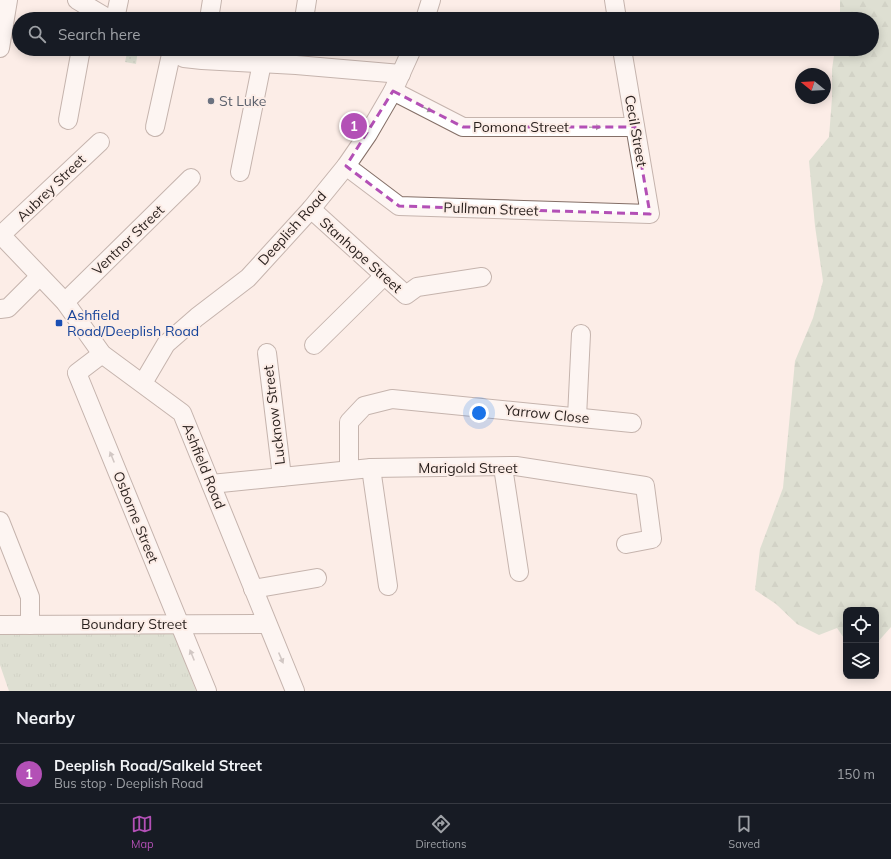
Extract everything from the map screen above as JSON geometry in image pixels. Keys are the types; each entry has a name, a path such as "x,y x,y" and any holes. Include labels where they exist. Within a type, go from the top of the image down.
{"street":[{"path":"0,48 8,0"},
{"path":"116,12 119,0"},
{"path":"210,12 212,0"},
{"path":"305,12 307,0"},
{"path":"427,12 431,0"},
{"path":"614,0 616,12"},
{"path":"68,120 79,56"},
{"path":"155,127 169,56"},
{"path":"180,56 184,58 194,56"},
{"path":"216,56 262,63 297,57 401,74"},
{"name":"Deeplish Road","path":"143,383 166,344 197,317 248,278 311,210 346,166 368,134 401,74 409,56"},
{"name":"Cecil Street","path":"623,56 650,214"},
{"path":"240,172 262,63"},
{"name":"Pomona Street","path":"392,91 463,128 635,127"},
{"name":"Aubrey Street","path":"1,234 100,142"},
{"name":"Pullman Street","path":"346,166 399,206 650,214"},
{"name":"Ventnor Street","path":"65,302 191,178"},
{"name":"Stanhope Street","path":"311,210 406,295 417,287 482,277"},
{"name":"Ashfield Road","path":"1,234 65,302 102,354 182,413 295,691"},
{"path":"0,309 8,308 40,276"},
{"path":"314,345 384,276"},
{"path":"577,417 581,334"},
{"name":"Lucknow Street","path":"267,353 282,477"},
{"name":"Osborne Street","path":"102,354 77,373 207,691"},
{"name":"Yarrow Close","path":"349,470 349,422 364,406 392,399 632,423"},
{"name":"Marigold Street","path":"211,484 371,468 516,466 645,486 652,539 626,544"},
{"path":"503,467 519,572"},
{"path":"371,468 388,586"},
{"path":"0,521 30,597 30,625"},
{"path":"253,589 317,578"},
{"name":"Boundary Street","path":"0,625 267,624"}],"highlighted area":[{"path":"393,91 463,127 635,127 650,214 399,206 346,166"}],"green space":[{"path":"840,0 891,0 891,627 879,641 879,607 843,607 843,637 837,628 819,635 797,624 776,604 755,590 760,549 783,488 795,361 813,318 823,281 815,226 809,161 829,137 834,56 879,56 879,12 840,12"},
{"path":"126,56 137,56 136,64 125,62"},
{"path":"172,628 196,691 9,691 0,665 0,629"}],"place":[{"name":"St Luke","path":"211,101"},
{"name":"Deeplish Road/Salkeld Street","path":"354,126"},
{"name":"Ashfield Road/Deeplish Road","path":"59,323"}]}
